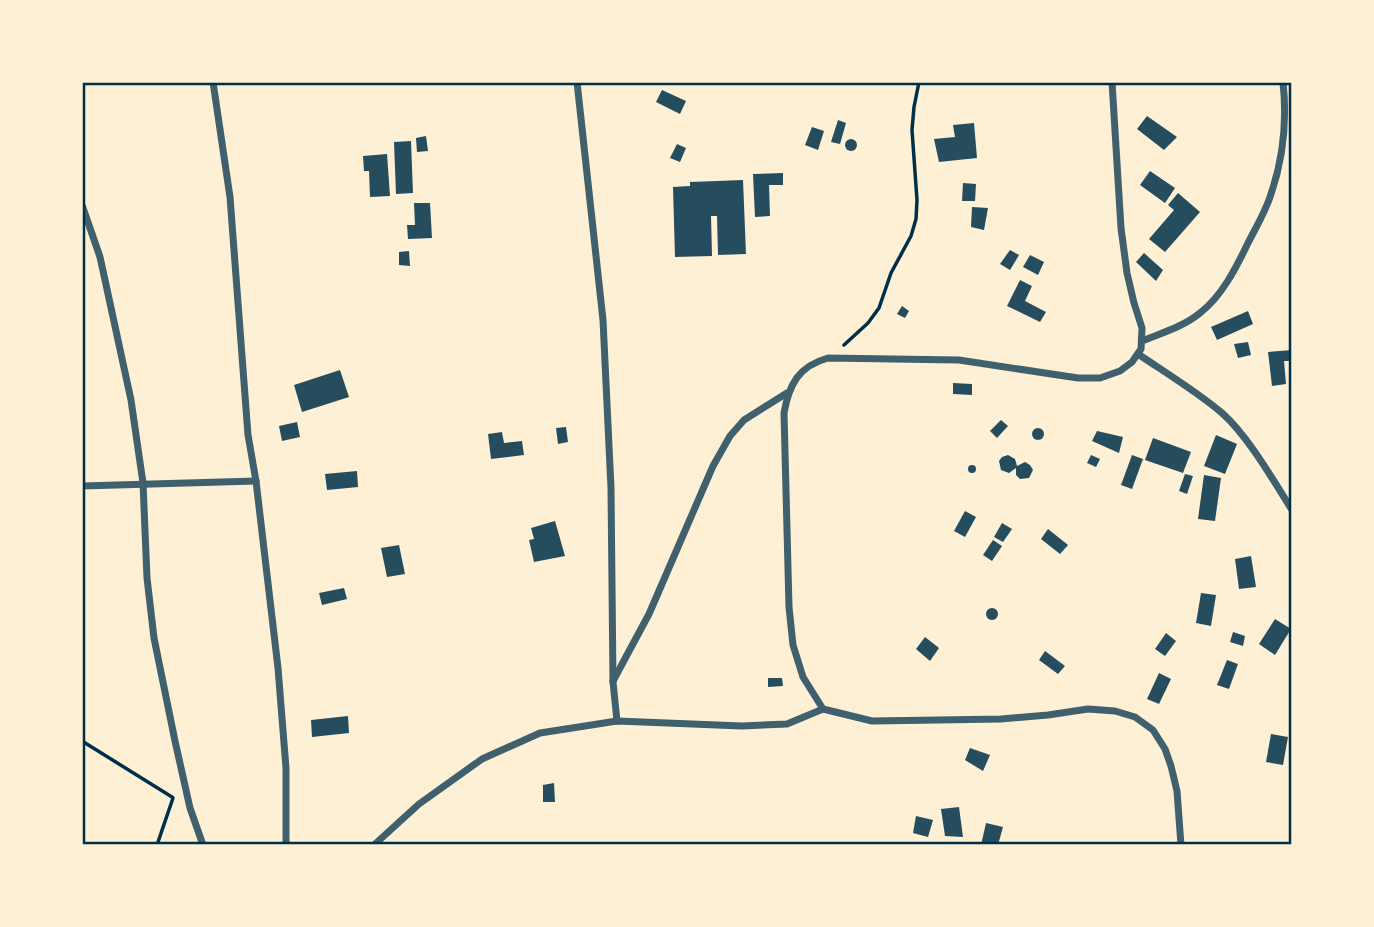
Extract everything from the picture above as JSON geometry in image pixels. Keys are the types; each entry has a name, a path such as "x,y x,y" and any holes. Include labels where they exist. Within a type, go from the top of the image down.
{"street":[{"path":"213,82 230,197 248,435 256,481 282,718 286,768 286,845"},
{"path":"577,82 603,320 611,488 613,682 617,721"},
{"path":"823,709 803,677 793,645 790,620 784,413 787,393 800,373 814,362 828,358 959,360 1078,378 1100,378 1120,371 1132,362 1142,349 1142,328 1132,293 1121,228 1112,82"},
{"path":"1142,341 1181,325 1201,313 1219,293 1237,266 1270,196 1279,167 1285,107 1283,82"},
{"path":"82,205 100,257 131,400 142,483 146,565 154,638 190,808 203,845"},
{"path":"1138,354 1224,414 1243,436 1292,510"},
{"path":"613,682 649,614 713,466 730,436 744,419 787,393"},
{"path":"82,486 256,481"},
{"path":"374,845 419,804 482,759 540,733 617,721 742,726 787,724 823,709 872,721 1001,719 1088,709 1135,717 1153,730 1165,749 1171,766 1177,791 1181,845"}],"path":[{"path":"828,358 868,323 878,308 891,273 911,236 916,219 917,200 912,130 919,82"},
{"path":"82,741 190,808"},
{"path":"158,845 173,798"}],"building":[{"path":"662,90 686,101 680,114 656,102"},
{"path":"1147,116 1177,137 1164,150 1137,129"},
{"path":"838,120 846,123 840,144 831,142"},
{"path":"974,123 977,158 939,162 934,139 955,137 953,125"},
{"path":"812,127 824,131 818,150 805,145"},
{"path":"426,136 428,151 417,152 416,138"},
{"path":"851,139 857,145 851,151 845,145"},
{"path":"411,141 413,193 396,194 394,142"},
{"path":"677,144 686,148 680,162 670,158"},
{"path":"387,154 390,196 370,197 369,171 364,171 363,156"},
{"path":"1150,171 1175,188 1165,203 1140,185"},
{"path":"783,173 783,185 769,185 770,216 755,217 753,174"},
{"path":"743,180 746,254 718,255 717,216 711,216 712,256 675,257 673,187 690,186 690,182"},
{"path":"963,183 976,184 975,201 962,201"},
{"path":"1178,193 1200,212 1165,252 1149,239 1174,210 1168,205"},
{"path":"414,203 430,203 432,238 408,239 407,225 415,225"},
{"path":"972,207 988,208 984,230 971,227"},
{"path":"1010,250 1019,255 1010,270 1000,264"},
{"path":"409,251 410,266 399,265 399,252"},
{"path":"1144,253 1163,270 1156,281 1136,262"},
{"path":"1030,255 1044,262 1038,275 1023,267"},
{"path":"1020,280 1032,286 1025,301 1046,312 1040,322 1007,306"},
{"path":"902,306 909,311 905,318 897,314"},
{"path":"1248,311 1253,324 1217,340 1211,327"},
{"path":"1248,342 1251,355 1238,358 1234,344"},
{"path":"1292,350 1292,361 1284,361 1286,384 1272,386 1268,352"},
{"path":"340,370 349,397 302,412 294,385"},
{"path":"953,383 972,384 972,395 953,394"},
{"path":"1001,420 1008,426 997,438 990,431"},
{"path":"297,422 300,437 282,441 279,426"},
{"path":"566,427 568,442 558,444 556,428"},
{"path":"1033,429 1043,429 1043,439 1033,439"},
{"path":"1097,431 1123,437 1119,453 1092,441"},
{"path":"502,432 504,443 522,441 524,455 491,459 488,434"},
{"path":"1216,435 1237,444 1225,474 1204,466"},
{"path":"1153,438 1191,452 1183,473 1145,460"},
{"path":"1008,455 1015,459 1017,466 1025,462 1030,465 1033,470 1029,478 1020,479 1016,475 1016,468 1009,473 1001,470 999,461"},
{"path":"1091,455 1100,459 1096,467 1087,463"},
{"path":"1132,455 1143,459 1132,489 1121,485"},
{"path":"972,465 976,469 972,473 968,469"},
{"path":"357,471 358,487 327,490 325,474"},
{"path":"1185,474 1193,476 1187,494 1179,491"},
{"path":"1204,475 1221,478 1215,521 1198,519"},
{"path":"965,511 976,517 965,537 954,531"},
{"path":"555,521 565,556 534,562 529,540 534,539 531,528"},
{"path":"1002,523 1012,529 1003,542 994,537"},
{"path":"1048,529 1068,545 1060,554 1041,539"},
{"path":"993,540 1002,546 992,561 983,555"},
{"path":"399,545 405,574 387,577 381,548"},
{"path":"1251,556 1256,587 1239,589 1235,559"},
{"path":"344,588 347,599 322,605 319,593"},
{"path":"1201,593 1216,595 1211,626 1196,623"},
{"path":"992,608 998,614 992,620 986,614"},
{"path":"1275,619 1291,629 1275,655 1259,644"},
{"path":"1233,632 1245,636 1243,646 1230,642"},
{"path":"1166,633 1176,641 1165,656 1155,649"},
{"path":"925,637 939,648 930,661 916,649"},
{"path":"1045,651 1065,666 1058,674 1039,660"},
{"path":"1227,660 1238,664 1229,689 1217,685"},
{"path":"1159,673 1171,679 1159,704 1147,699"},
{"path":"768,678 782,678 783,686 768,687"},
{"path":"348,716 349,733 312,737 311,720"},
{"path":"1271,734 1288,737 1283,765 1266,762"},
{"path":"970,748 990,755 983,771 965,760"},
{"path":"554,783 555,802 543,802 543,785"},
{"path":"959,807 963,837 945,836 941,809"},
{"path":"916,816 933,820 928,837 913,833"},
{"path":"986,823 1003,827 998,845 981,845"}]}
